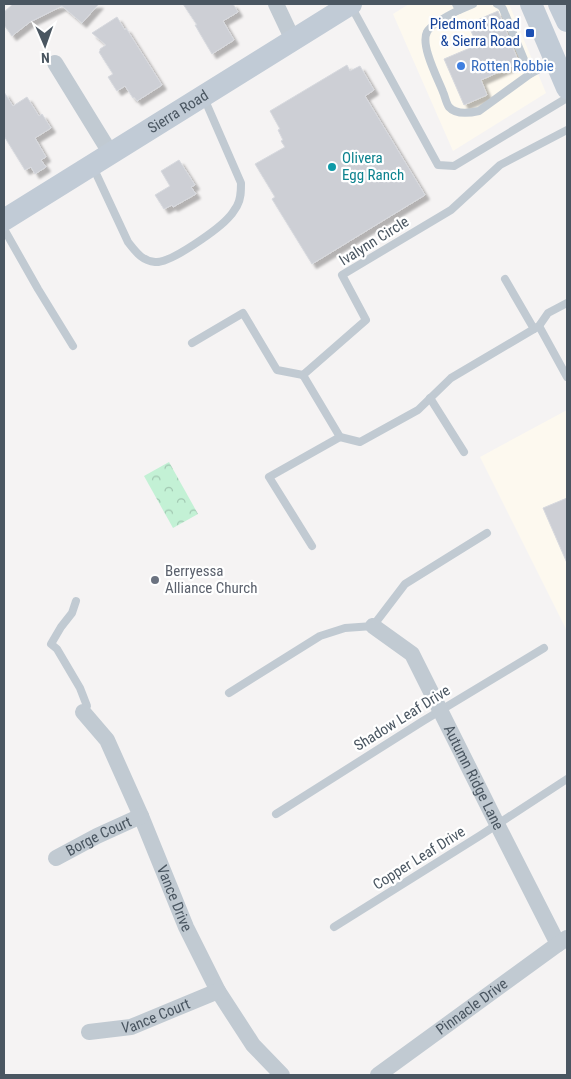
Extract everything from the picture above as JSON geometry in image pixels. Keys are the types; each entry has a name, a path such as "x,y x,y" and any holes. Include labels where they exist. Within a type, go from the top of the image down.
{"street":[{"path":"276,4 293,40"},
{"name":"Sierra Road","path":"4,220 351,4"},
{"path":"531,4 567,88"},
{"path":"559,4 567,21"},
{"path":"55,63 101,159"},
{"name":"Autumn Ridge Lane","path":"373,626 412,654 497,824 563,941"},
{"name":"Vance Drive","path":"83,712 107,740 141,816 186,927 218,991 253,1045 282,1075"},
{"name":"Borge Court","path":"56,858 97,836 141,816"},
{"name":"Pinnacle Drive","path":"378,1075 563,941"},
{"name":"Vance Court","path":"89,1032 131,1026 218,991"}],"lane":[{"path":"351,4 438,166 454,166 567,98"},
{"path":"473,4 458,7 427,32 426,40 430,59 449,107 457,111 469,113 479,111 530,74 555,61"},
{"path":"496,4 503,9 530,74"},
{"path":"101,159 128,242 143,259 157,263 175,257 230,216 241,196 241,184 203,96"},
{"name":"Ivalynn Circle","path":"303,375 366,320 342,276 451,210 500,166 567,130"},
{"path":"4,229 73,346"},
{"path":"505,280 567,377"},
{"path":"312,546 268,477 340,437 360,442 418,410 451,378 536,328 548,313 567,303"},
{"path":"192,343 243,312 277,370 303,375 340,437"},
{"path":"430,398 464,452"},
{"path":"229,693 320,636 345,628 373,626 405,584 487,533"},
{"path":"76,601 72,613 51,644 57,649 80,688 87,706 83,712"},
{"name":"Shadow Leaf Drive","path":"276,814 440,710 544,648"},
{"name":"Copper Leaf Drive","path":"334,927 567,779"}],"shaded area":[{"path":"409,4 509,4 546,93 453,151 393,14"},
{"path":"567,410 567,631 480,457"}],"green space":[{"path":"169,462 198,514 173,528 144,476"}],"building":[{"path":"13,4 99,4 82,23 62,6 30,22 12,36 4,25 4,12"},
{"path":"183,4 233,4 238,12 223,21 234,40 212,54 195,25 197,25"},
{"path":"498,11 519,63 481,80 487,95 464,105 444,59 477,45 468,24"},
{"path":"117,17 162,85 137,101 125,86 117,91 108,77 113,74 99,52 106,45 92,33"},
{"name":"Olivera Egg Ranch","path":"347,65 350,71 360,66 374,90 365,96 425,195 312,264 272,199 275,197 255,164 285,147 281,141 283,140 278,130 280,129 270,111"},
{"path":"4,92 13,106 27,97 39,116 42,114 51,128 35,138 46,157 41,160 46,167 35,174 31,167 25,170 4,136"},
{"path":"179,160 195,185 191,187 196,194 173,207 172,205 164,209 155,195 170,186 161,171"},
{"path":"567,498 567,563 543,508"}],"place":[{"name":"Piedmont Road & Sierra Road","path":"530,33"},
{"name":"Rotten Robbie","path":"461,66"},
{"name":"Olivera Egg Ranch","path":"332,167"},
{"name":"Berryessa Alliance Church","path":"155,580"}]}
